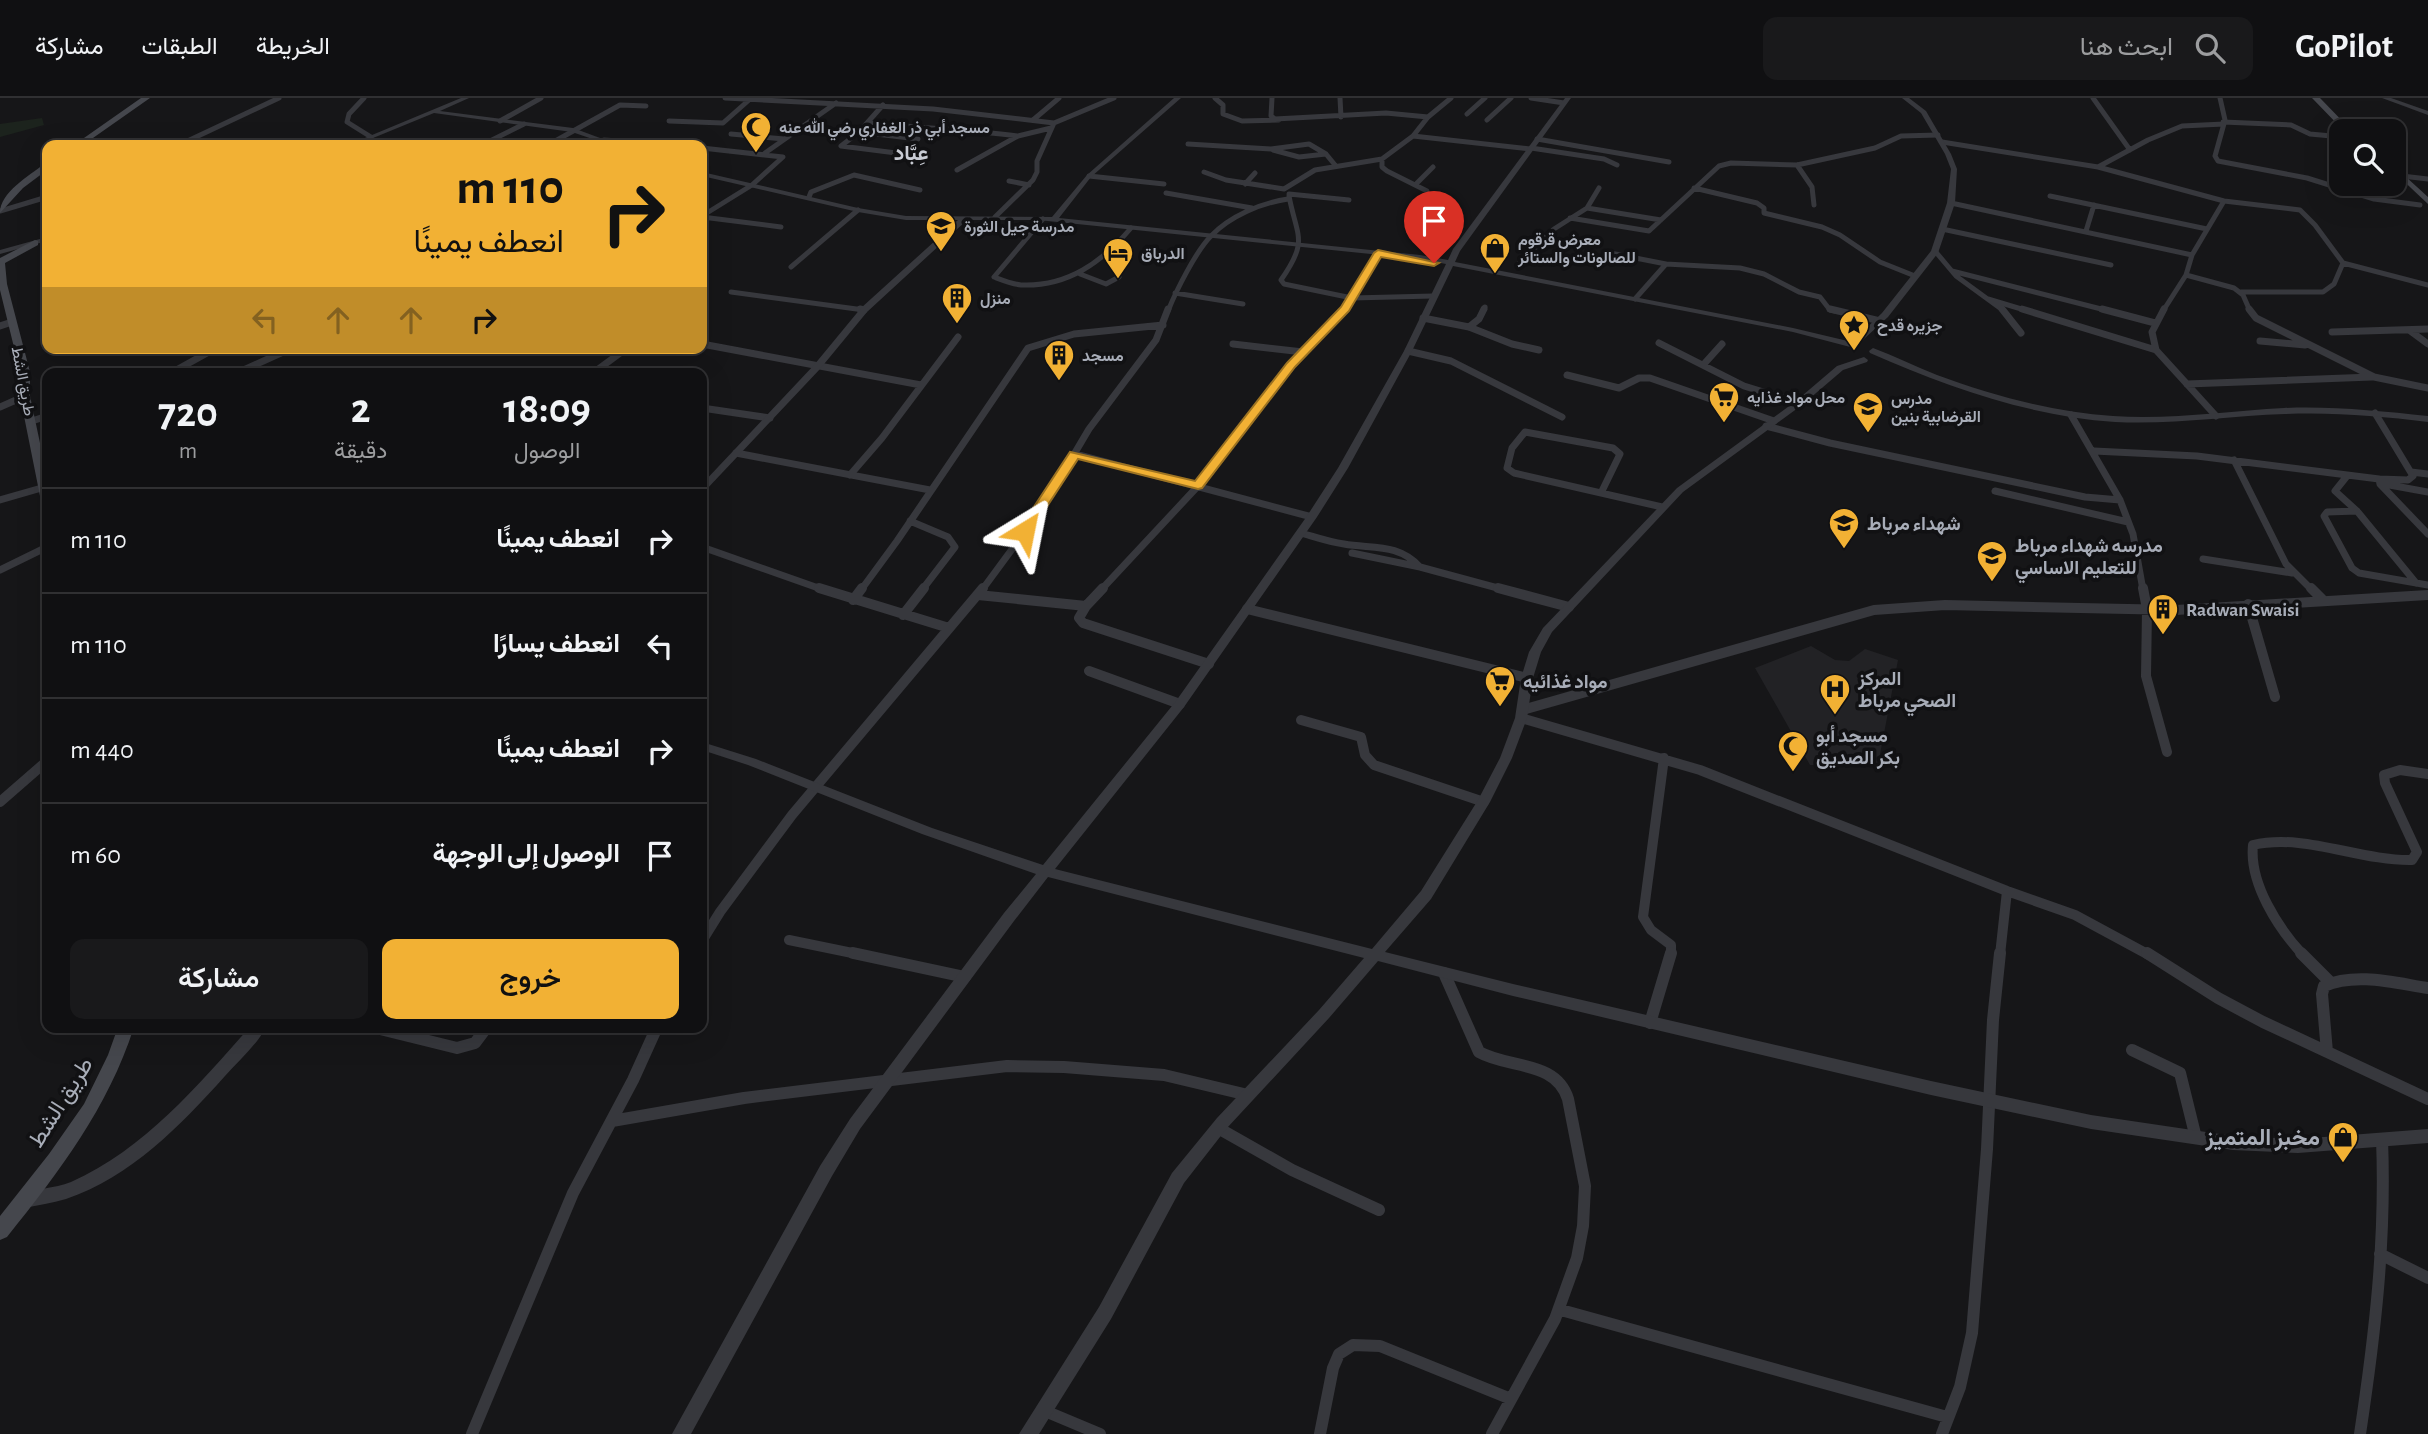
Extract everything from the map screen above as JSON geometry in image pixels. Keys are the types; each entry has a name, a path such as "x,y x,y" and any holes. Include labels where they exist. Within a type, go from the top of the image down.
{"main road":[{"path":"85,140 146,98"},
{"path":"2316,98 2336,119"},
{"path":"2327,98 2347,119"},
{"path":"0,211 20,186 42,170"},
{"path":"2406,186 2424,204 2428,212"},
{"path":"0,245 35,243"},
{"path":"0,262 35,243"},
{"name":"طريق الشط","path":"0,262 1,284 25,372 25,396 42,450"},
{"name":"طريق الشط","path":"0,1231 96,1098 117,1055 124,1033"}],"street":[{"path":"190,140 279,98"},
{"path":"363,98 349,114 346,122 371,137"},
{"path":"364,140 466,98"},
{"path":"500,121 541,98"},
{"path":"725,98 880,106 1033,120 1052,126"},
{"path":"889,98 859,132 841,146 912,155"},
{"path":"1033,120 1059,98"},
{"path":"957,170 1018,136 1052,126 1114,98"},
{"path":"1170,98 1177,98"},
{"path":"1058,221 1089,176 1177,98"},
{"path":"1215,98 1223,105 1223,114 1226,117 1254,122 1386,113 1428,117"},
{"path":"1272,98 1271,116 1280,120"},
{"path":"1340,98 1341,117"},
{"path":"707,934 752,866 864,726 978,595 1041,510 1089,429 1145,358 1163,325 1175,293 1211,236 1252,208 1287,194 1315,170 1382,159 1413,136 1428,117 1451,98"},
{"path":"1467,114 1485,98"},
{"path":"1487,120 1511,98"},
{"path":"1531,98 1566,100"},
{"path":"1845,357 1845,347 1854,345 1869,334 1935,251 1951,203 1954,169 1924,112 1905,98"},
{"path":"2093,98 2130,150"},
{"path":"2220,98 2223,104 2223,138 2216,156 2218,161 2307,178 2362,197 2424,204"},
{"path":"2385,98 2428,113"},
{"path":"669,121 723,123 748,100"},
{"path":"681,1434 826,1171 884,1083 1180,704 1301,533 1343,468 1408,351 1449,264 1566,100"},
{"path":"1924,100 1924,112"},
{"path":"765,153 836,103"},
{"path":"556,140 620,105 646,106"},
{"path":"449,106 450,115"},
{"path":"433,113 573,130 604,140"},
{"path":"414,121 450,115"},
{"path":"867,123 943,131 970,129 1018,136"},
{"path":"2098,167 2182,126 2223,123 2291,125 2310,134 2329,136"},
{"path":"492,140 524,124"},
{"path":"995,216 1029,185 1037,172 1037,161 1052,126"},
{"path":"859,132 918,139"},
{"path":"731,134 784,139"},
{"path":"1413,136 1532,145 1669,162"},
{"path":"1570,218 1644,232 1652,230 1719,166 1797,165 1875,148 1901,136 1940,139 2098,167 2224,201 2300,210 2315,225 2343,263 2428,285"},
{"path":"1188,144 1271,149 1309,144 1326,154 1335,165"},
{"path":"1532,145 1604,159 1617,165"},
{"path":"707,148 765,153 779,155 782,159 752,185 707,214"},
{"path":"1271,149 1304,158 1326,154"},
{"path":"1382,159 1382,167 1388,173 1417,183 1427,191 1430,216 1418,231"},
{"path":"1797,165 1812,187 1814,205"},
{"path":"1417,183 1433,167"},
{"path":"1204,172 1287,194 1349,201"},
{"path":"1245,184 1255,173"},
{"path":"707,175 858,210 921,219 995,216 1041,219 1417,258 1793,330 1854,345 1869,355 2007,401 2071,415 2136,419 2307,411 2375,413 2428,419"},
{"path":"809,197 811,192 849,176 920,190"},
{"path":"1089,176 1164,184"},
{"path":"2406,178 2428,179"},
{"path":"1009,181 1029,185"},
{"path":"1520,262 1570,218 1587,208 1599,188"},
{"path":"1694,188 1757,203 1764,208 1765,213 1822,227 1840,235 1880,262 1915,276"},
{"path":"1166,193 1252,208"},
{"path":"1287,194 1301,236 1301,245 1282,283 1352,298 1433,296"},
{"path":"2050,196 2207,229"},
{"path":"0,211 42,198"},
{"path":"2216,416 2156,350 2152,339 2155,323 2186,275 2192,255 2224,201"},
{"path":"1951,203 2192,255"},
{"path":"2086,232 2094,205"},
{"path":"1587,208 1661,220"},
{"path":"791,267 858,210"},
{"path":"1088,224 1063,212 1041,219 994,277 1020,285 1071,278 1111,251 1131,228"},
{"path":"707,218 781,227"},
{"path":"707,484 817,367 864,310 964,219"},
{"path":"1942,229 2111,265"},
{"path":"0,252 42,241"},
{"path":"1935,251 1951,271 2009,317 2021,333"},
{"path":"1605,252 1666,264 1740,268 1764,274 1799,292 1820,297 1830,310 1880,321"},
{"path":"1209,664 1083,623 1079,618 1086,606 1198,486 1303,352 1345,309 1378,253"},
{"path":"1417,258 1436,269 1467,261 1479,270"},
{"path":"1417,258 1479,270"},
{"path":"2186,275 2232,286 2241,292 2323,292 2334,284 2343,263"},
{"path":"1635,299 1666,264"},
{"path":"1951,271 2155,323"},
{"path":"1080,274 1106,284 1119,277"},
{"path":"731,292 864,310"},
{"path":"2241,292 2249,313 2256,318 2374,377"},
{"path":"1175,293 1244,304"},
{"path":"1988,299 2156,350"},
{"path":"1469,327 1479,319 1485,307"},
{"path":"1423,318 1469,327 1504,342 1539,350"},
{"path":"0,326 12,322"},
{"path":"853,600 1030,346 1085,334 1163,325"},
{"path":"2332,332 2428,329"},
{"path":"1793,330 1829,342 1845,357"},
{"path":"2408,330 2428,344"},
{"path":"1869,334 1869,355"},
{"path":"850,475 958,337"},
{"path":"2260,341 2312,346"},
{"path":"1658,343 1744,386 1799,403"},
{"path":"1233,344 1303,352"},
{"path":"1704,364 1722,344"},
{"path":"707,345 921,385"},
{"path":"1408,351 1451,361 1562,417"},
{"path":"180,368 205,354"},
{"path":"248,368 279,354"},
{"path":"600,368 619,354"},
{"path":"1028,1434 1105,1313 1178,1178 1218,1128 1376,955 1426,895 1484,802 1522,714 1527,678 1541,641 1662,507 1701,473 1799,403 1845,357 1869,355"},
{"path":"1567,374 1619,388 1639,378 1650,378 1770,424 1830,443 2085,497 2120,500"},
{"path":"2187,384 2374,377 2428,388"},
{"path":"0,407 25,396"},
{"path":"707,409 770,418"},
{"path":"2375,413 2411,472 2412,479 2379,481"},
{"path":"2071,415 2094,451 2120,500 2128,522 2147,609 2146,676 2167,752"},
{"path":"32,421 42,418"},
{"path":"1602,491 1620,454 1609,447 1525,432 1507,462 1507,468 1514,473 1602,491 1662,507"},
{"path":"2094,451 2234,460 2347,475 2428,492"},
{"path":"736,453 930,490"},
{"path":"1075,454 1312,517"},
{"path":"2234,460 2292,573 2322,599"},
{"path":"2411,472 2428,474"},
{"path":"2347,475 2335,491 2357,511 2416,583"},
{"path":"2379,481 2428,534"},
{"path":"0,500 42,488"},
{"path":"1995,491 2128,522"},
{"path":"2357,511 2327,512 2324,516 2352,568 2366,576 2428,585"},
{"path":"903,615 955,547 948,537 910,521"},
{"path":"1301,533 1349,545 1393,548 1410,556 1420,567"},
{"path":"0,570 42,549"},
{"path":"707,549 853,600 949,628"},
{"path":"1352,553 1420,567 1569,607"},
{"path":"2203,559 2292,573"},
{"path":"978,595 1086,606"},
{"path":"1522,714 1874,610 1945,605 2176,610 2322,599 2428,595"},
{"path":"2248,604 2275,697"},
{"path":"1247,609 1527,678"},
{"path":"1089,671 1180,704"},
{"path":"1522,714 1700,770 2007,891 2075,915 2133,945 2218,998 2428,1099"},
{"path":"1301,720 1361,737 1365,755 1374,765 1484,802"},
{"path":"707,748 927,831 1048,872 1650,1023 1988,1100 2091,1122 2196,1138 2298,1146 2428,1136"},
{"path":"1650,1023 1671,954 1671,945 1651,930 1643,917 1664,758"},
{"path":"0,802 42,765"},
{"path":"2330,982 2298,950 2274,914 2254,868 2250,853 2253,845 2273,841 2382,859 2412,860 2417,852 2385,783 2384,775 2399,770 2428,774"},
{"path":"1941,1434 1960,1387 1972,1333 1987,1149 1988,1100 2007,891"},
{"path":"789,940 965,977"},
{"path":"1444,973 1479,1052 1488,1058 1549,1073 1561,1082 1567,1095 1585,1193 1583,1235 1561,1310 1492,1434"},
{"path":"2327,1052 2322,994 2324,986 2330,982 2366,981 2428,988"},
{"path":"24,1200 72,1189 131,1154 177,1115 253,1033"},
{"path":"396,1033 457,1048 475,1043 482,1033"},
{"path":"471,1434 573,1192 612,1121 654,1033"},
{"path":"2132,1050 2180,1073 2196,1138"},
{"path":"612,1121 744,1098 884,1083 987,1067 1026,1065 1164,1075 1248,1095"},
{"path":"1218,1128 1292,1170 1379,1210"},
{"path":"2360,1434 2377,1321 2384,1191 2382,1139"},
{"path":"2380,1254 2428,1278"},
{"path":"1561,1310 1947,1417"},
{"path":"1320,1434 1333,1368 1339,1354 1353,1345 1380,1346 1511,1399"},
{"path":"1045,1411 1100,1434"}],"shaded area":[{"path":"42,118 44,125 0,137 0,124"},
{"name":"المركز الصحي مرباط","path":"1811,646 1835,660 1849,661 1865,649 1898,660 1878,765 1810,765 1755,668"}],"place":[{"name":"مسجد أبي ذر الغفاري رضي الله عنه","path":"756,154"},
{"name":"مدرسة جيل الثورة","path":"941,253"},
{"name":"معرض قرقوم للصالونات والستائر","path":"1495,275"},
{"name":"الدرباق","path":"1118,280"},
{"name":"منزل","path":"957,325"},
{"name":"جزيره قدح","path":"1854,352"},
{"name":"مسجد","path":"1059,382"},
{"name":"محل مواد غذايه","path":"1724,424"},
{"name":"مدرس القرضابية بنين","path":"1868,434"},
{"name":"شهداء مرباط","path":"1844,550"},
{"name":"مدرسه شهداء مرباط للتعليم الاساسي","path":"1992,583"},
{"name":"Radwan Swaisi","path":"2163,636"},
{"name":"مواد غذائيه","path":"1500,708"},
{"name":"المركز الصحي مرباط","path":"1835,716"},
{"name":"مسجد أبو بكر الصديق","path":"1793,773"},
{"name":"مخبز المتميز","path":"2343,1164"}],"district":[{"name":"عِبَّاد","path":"911,153"}],"route":[{"path":"1025,531 1075,454 1198,486 1291,365 1345,309 1378,253 1413,257 1434,263"}]}
